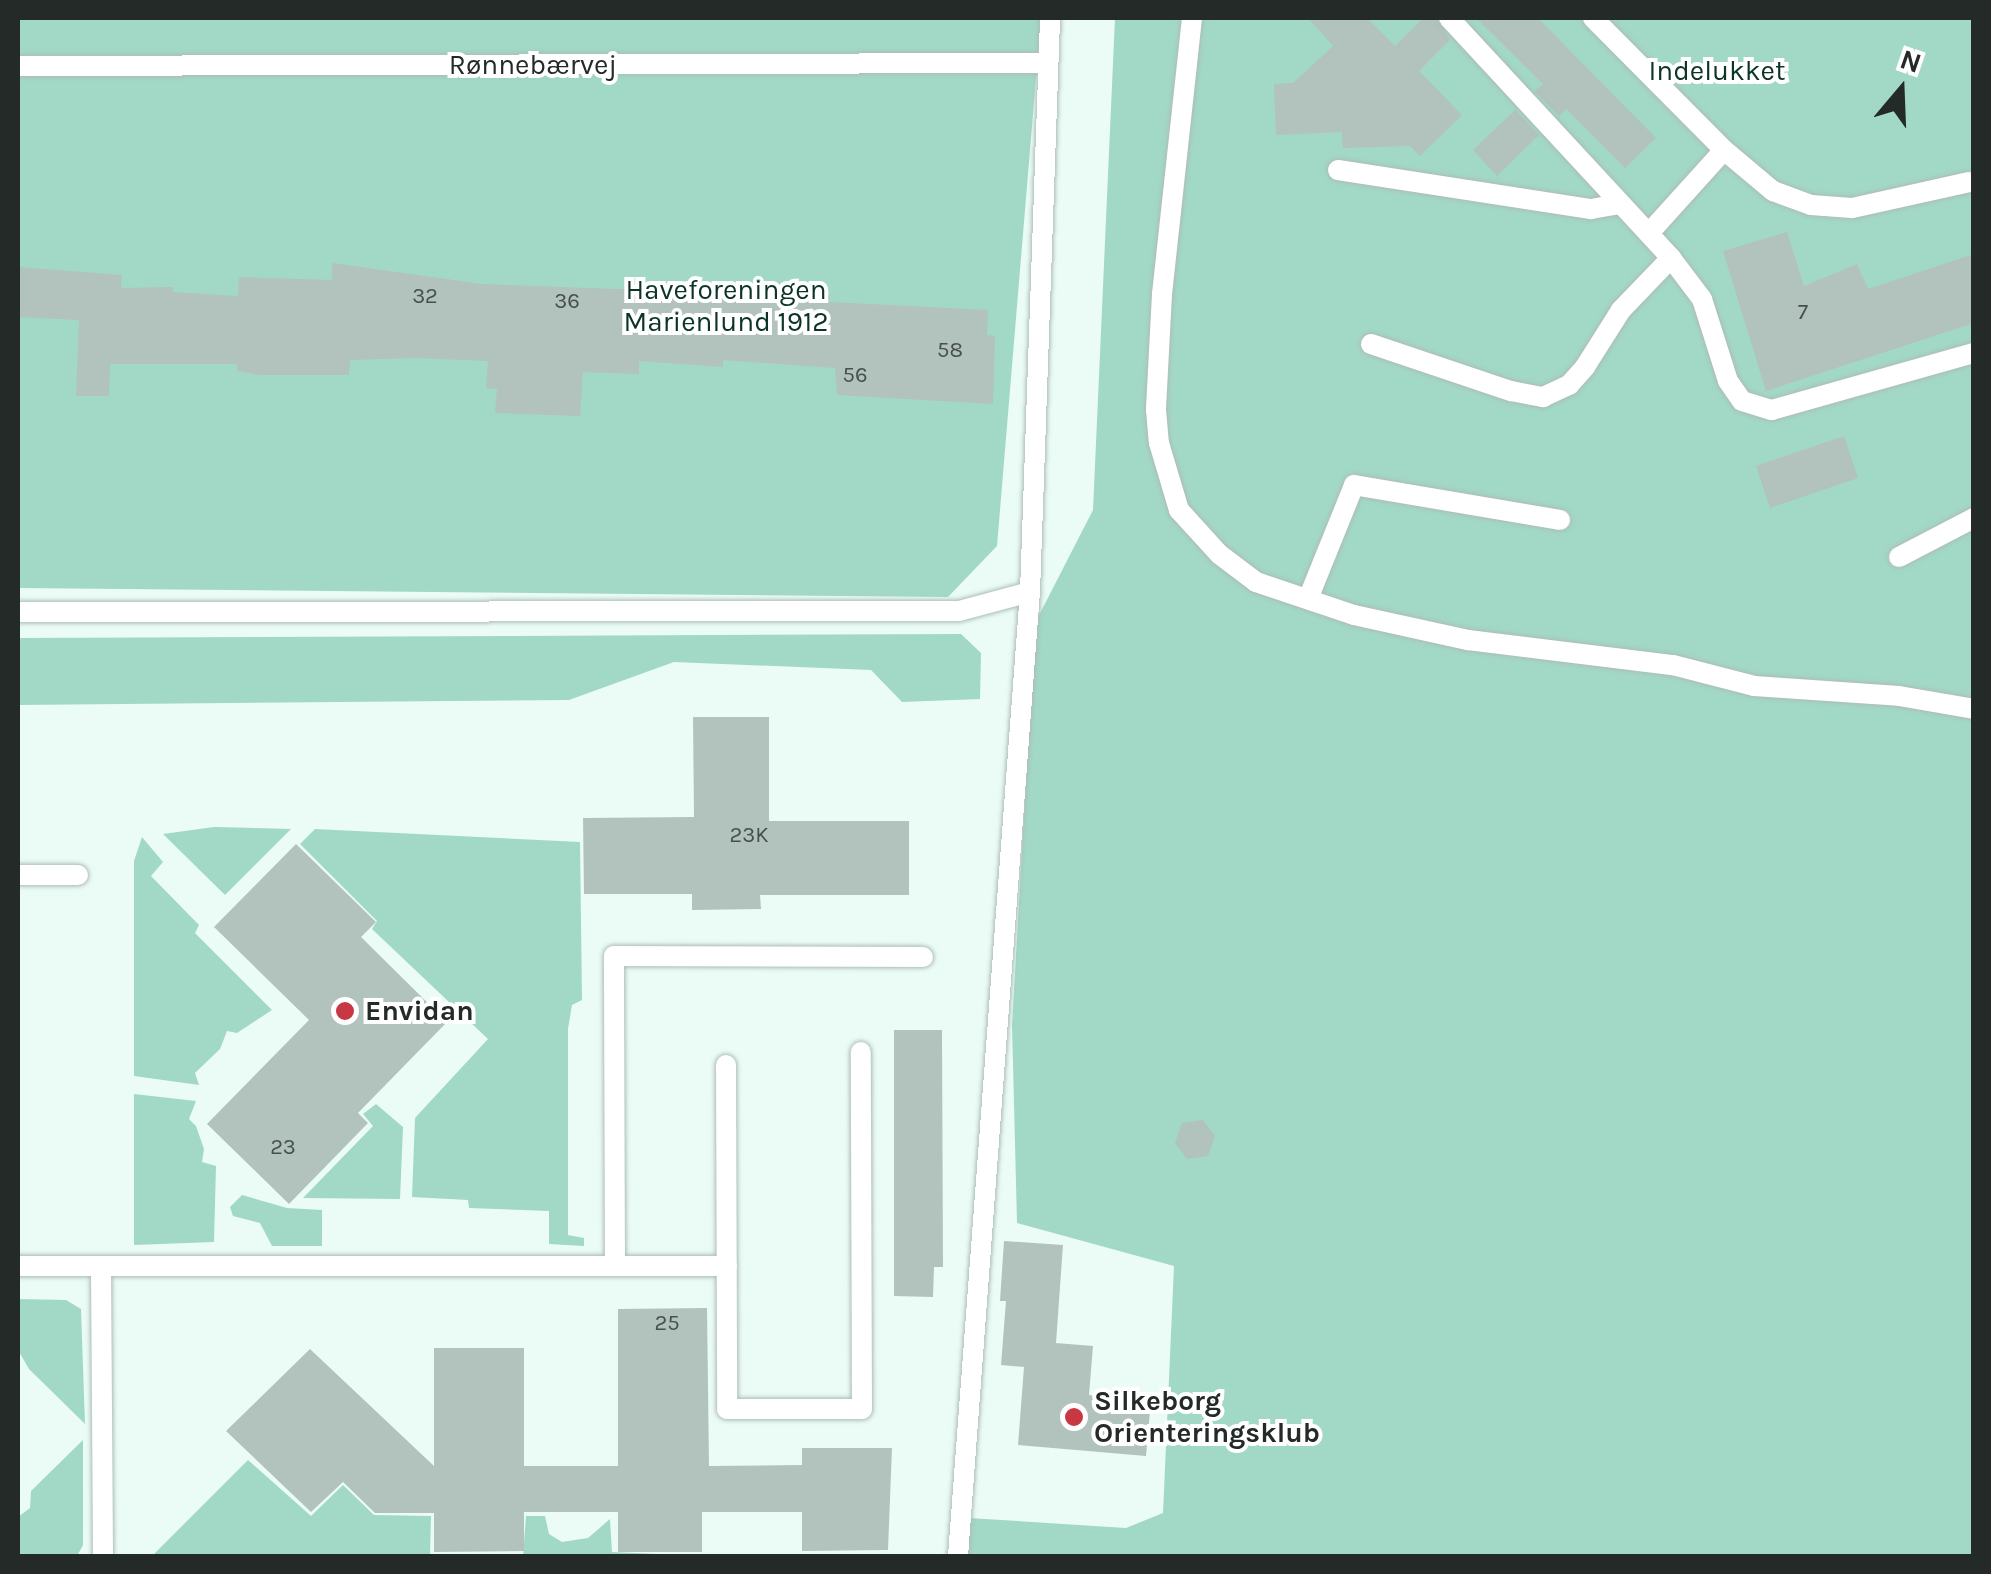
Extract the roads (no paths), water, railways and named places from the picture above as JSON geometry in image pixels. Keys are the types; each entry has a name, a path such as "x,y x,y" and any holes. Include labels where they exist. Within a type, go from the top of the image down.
{"lane":[{"path":"958,1556 1030,592 1050,18"},
{"path":"1192,18 1162,294 1156,410 1159,443 1179,510 1219,554 1256,582 1354,615 1468,640 1673,665 1754,686 1899,696 1974,709"},
{"path":"1449,18 1671,258 1702,299 1728,381 1742,401 1772,410 1974,354"},
{"path":"1593,18 1724,150 1773,191 1811,205 1852,208 1969,182"},
{"name":"Rønnebærvej","path":"18,66 1048,63"},
{"path":"1650,232 1724,150"},
{"path":"1338,170 1591,209 1619,204"},
{"path":"1372,344 1511,391 1543,397 1569,385 1620,310 1671,258"},
{"path":"1308,599 1354,485 1560,520"},
{"path":"1899,556 1974,518"},
{"path":"18,612 959,610 1030,592"},
{"path":"18,875 78,876"},
{"path":"616,1266 614,956 922,957"},
{"path":"726,1066 727,1410 862,1409 860,1052"},
{"path":"18,1266 727,1266"},
{"path":"101,1267 103,1556"}],"place":[{"name":"Envidan","path":"345,1011"},
{"name":"Silkeborg Orienteringsklub","path":"1074,1417"}],"park label":[{"name":"Indelukket","path":"1717,71"},
{"name":"Haveforeningen Marienlund 1912","path":"726,306"}]}
